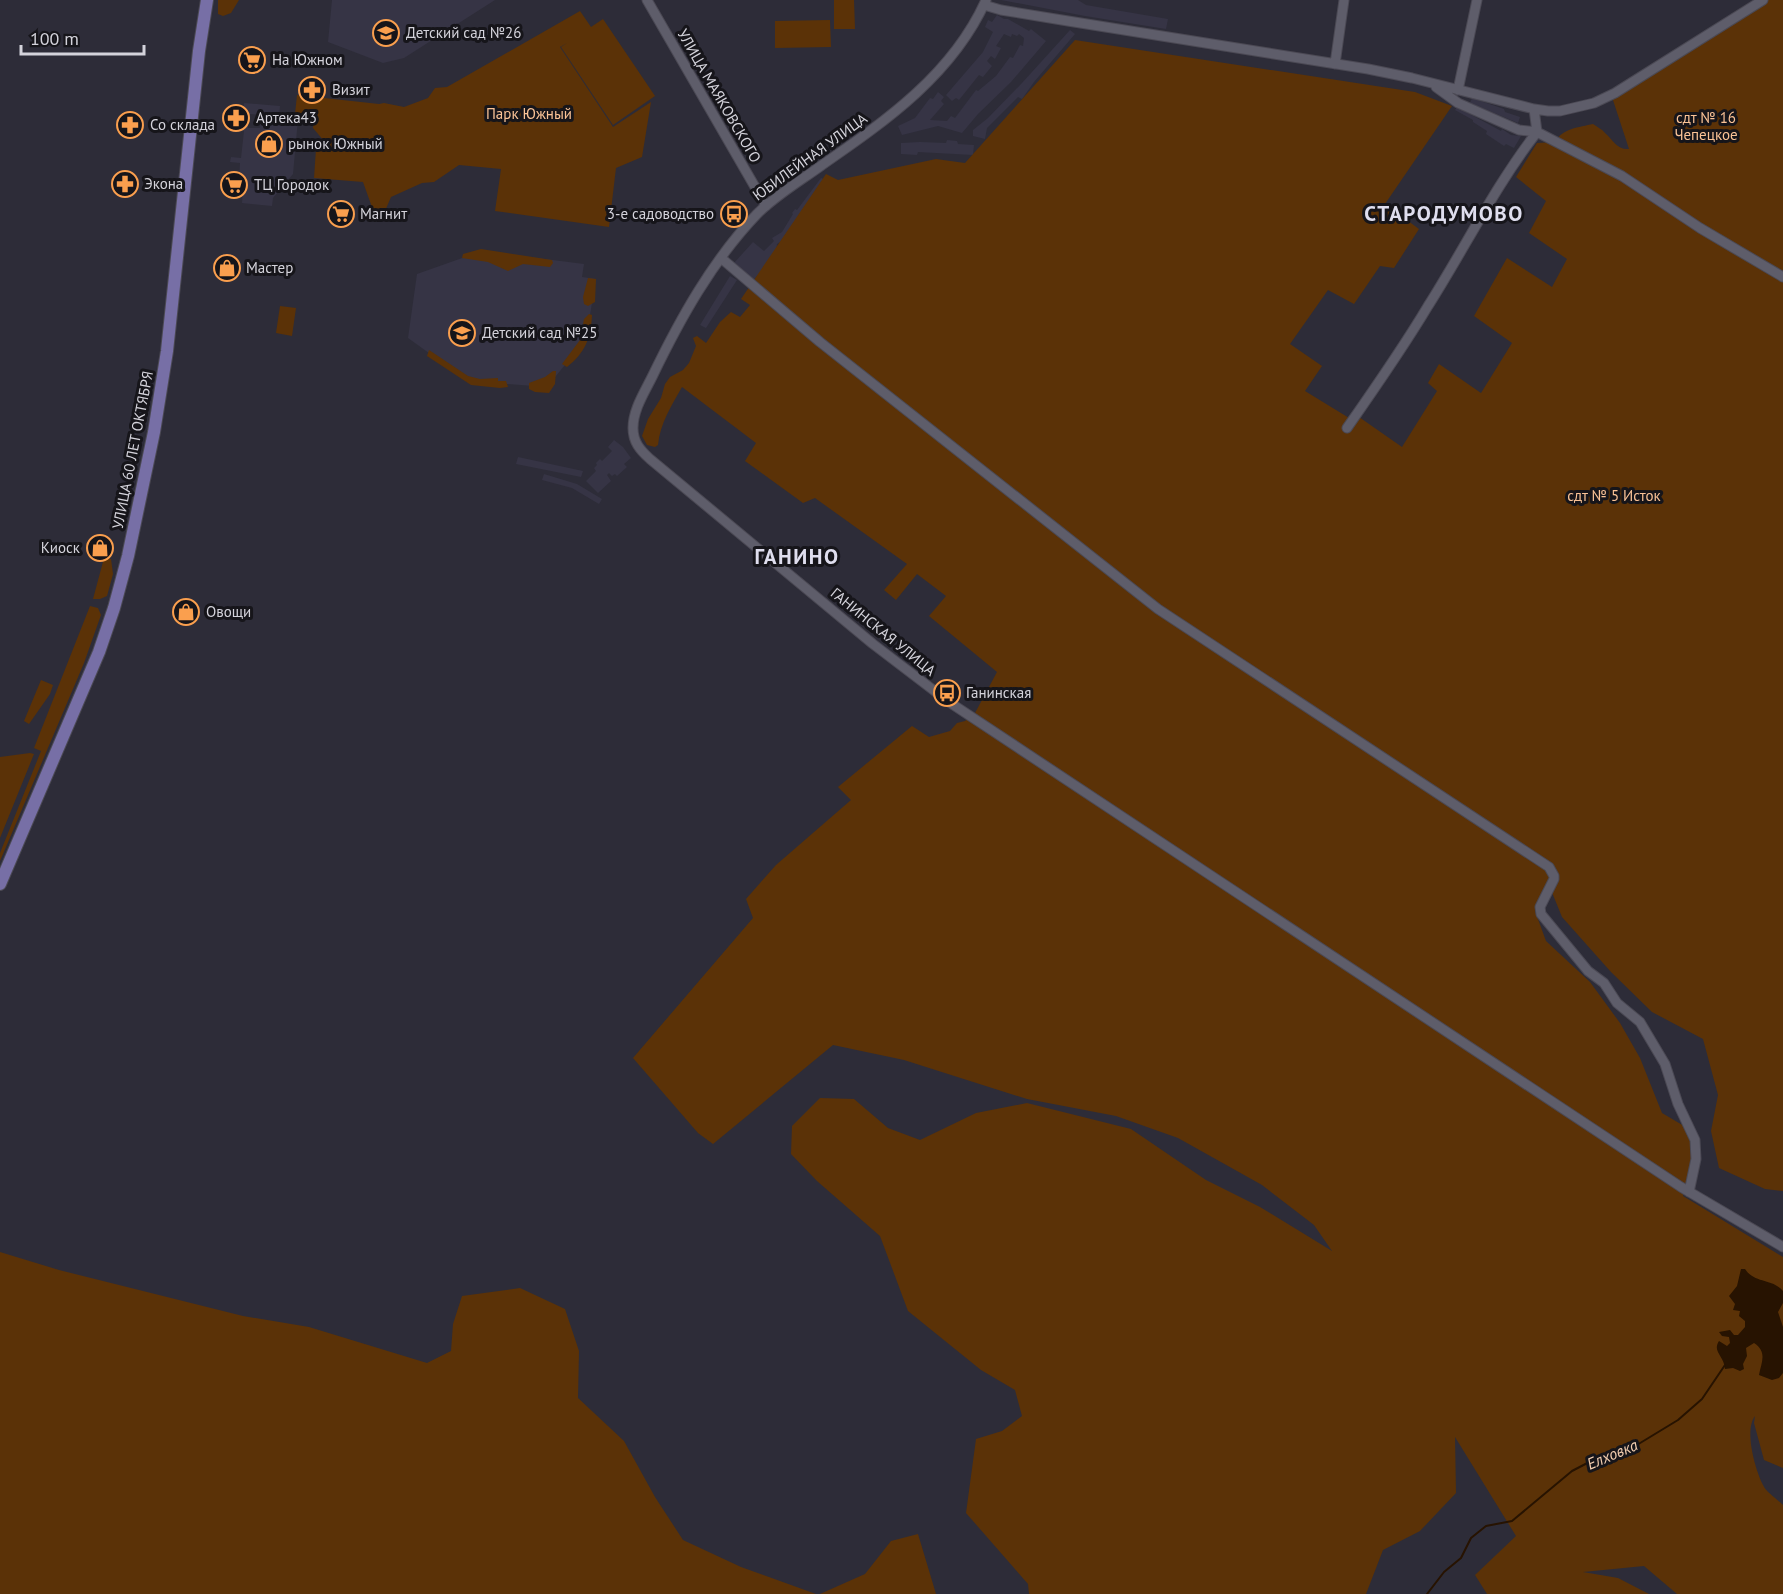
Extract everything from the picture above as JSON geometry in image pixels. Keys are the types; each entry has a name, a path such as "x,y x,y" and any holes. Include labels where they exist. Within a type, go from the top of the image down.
{"main road":[{"name":"УЛИЦА 60 ЛЕТ ОКТЯБРЯ","path":"0,884 99,652 128,556 154,432 167,351 199,51 207,0"}],"street":[{"name":"УЛИЦА МАЯКОВСКОГО","path":"647,0 766,206"},
{"path":"1335,64 1344,0"},
{"path":"1458,90 1477,0"},
{"path":"985,2 1001,10 1335,64 1534,109 1560,111 1605,98 1648,74 1763,0"},
{"name":"ЮБИЛЕЙНАЯ УЛИЦА","path":"641,451 635,441 633,427 639,403 689,306 721,258 766,206 885,121 931,80 955,53 985,2"},
{"path":"1431,84 1458,103 1519,130 1537,132 1622,176 1700,228 1783,277"},
{"path":"1347,428 1429,306 1475,226 1537,132 1534,109"},
{"path":"721,258 820,342 1158,609 1549,867 1554,879 1540,907 1540,914 1588,971 1604,983 1617,1003 1640,1022 1669,1071 1678,1104 1695,1140 1696,1159 1689,1192"},
{"name":"ГАНИНСКАЯ УЛИЦА","path":"641,451 873,644 972,718 1689,1192 1783,1247"}],"shaded area":[{"name":"Детский сад №26","path":"332,0 495,0 404,58 383,63 328,42"},
{"path":"1001,0 1078,0 1086,5 1168,19 1166,29"},
{"path":"997,15 1029,31 1031,29 1046,41 962,133 938,126 902,135 898,126 915,118 930,98 933,99 938,92 944,97 941,101 944,104 930,120 947,121 951,116 955,118 976,90 978,91 996,76 1010,57 1013,58 1020,45 1023,46 1024,38 1019,34 1017,36 1012,34 1011,37 1004,34 996,46 1001,48 995,59 991,56 987,61 992,66 983,77 979,75 959,100 956,98 952,101 946,95 983,52 993,32 985,27 988,20 992,22"},
{"path":"1070,30 1075,34 1022,99 1018,97 987,128 985,139 973,136 973,130 1022,83"},
{"path":"1472,98 1520,117 1518,123 1470,103"},
{"name":"рынок Южный","path":"244,103 280,106 279,117 298,119 293,174 273,198 272,206 242,203 243,190 239,180 240,163 230,162 231,157 241,158 244,131 242,131 242,125 248,128 260,128 262,115 243,116"},
{"path":"1457,107 1501,131 1502,129 1511,135 1521,136 1514,148 1506,144 1504,146 1486,134 1487,131 1473,120 1455,110"},
{"path":"947,140 957,141 958,144 974,145 973,155 918,152 917,155 901,154 901,143 946,143"},
{"path":"821,178 826,180 786,238 777,244 776,252 754,280 734,263 753,242 764,251 774,241 772,238 782,232 792,213 795,209 797,210"},
{"path":"482,251 584,264 582,277 596,279 586,339 547,387 468,381 408,338 417,274"},
{"path":"730,276 737,280 706,328 700,325"},
{"path":"614,440 631,458 624,464 627,467 617,476 609,473 607,475 611,481 598,493 586,481 596,471 594,468 596,463 600,459 602,461 612,451 608,447"},
{"path":"518,457 583,471 581,477 516,464"},
{"path":"544,474 577,484 602,499 599,504 572,488 542,480"},
{"path":"1741,1269 1745,1269 1754,1277 1774,1284 1783,1291 1783,1303 1778,1312 1783,1327 1783,1373 1779,1378 1772,1380 1759,1375 1762,1354 1754,1343 1746,1348 1744,1369 1740,1371 1733,1368 1725,1369 1718,1351 1719,1341 1727,1346 1730,1343 1729,1337 1722,1336 1719,1332 1730,1330 1734,1335 1738,1335 1745,1327 1745,1321 1739,1316 1740,1311 1733,1310 1735,1304 1729,1296 1737,1286"}],"green space":[{"path":"218,0 239,0 231,13 223,16 218,14"},
{"path":"834,0 854,0 855,29 834,29"},
{"path":"1767,0 1783,0 1783,1191 1765,1189 1719,1168 1711,1131 1718,1095 1703,1039 1652,1012 1611,972 1562,917 1549,885 1535,911 1546,941 1590,982 1620,1023 1640,1058 1662,1113 1684,1126 1695,1154 1683,1196 1783,1257 1783,1468 1764,1460 1754,1423 1755,1416 1750,1430 1754,1460 1763,1485 1783,1505 1783,1594 1677,1594 1644,1566 1583,1572 1618,1578 1649,1594 1487,1594 1475,1575 1516,1536 1455,1437 1456,1493 1420,1531 1383,1550 1366,1594 1029,1594 1028,1584 966,1513 976,1439 1002,1431 1022,1416 1015,1390 981,1370 908,1311 880,1236 817,1181 791,1154 792,1126 820,1098 854,1099 888,1128 920,1140 976,1113 1027,1103 1131,1129 1206,1180 1260,1207 1332,1251 1314,1225 1262,1185 1178,1138 1116,1116 1027,1099 904,1060 833,1045 713,1144 698,1133 633,1058 753,918 746,899 776,865 851,800 838,787 912,726 929,737 950,731 957,723 965,721 975,713 997,672 929,616 946,596 917,574 896,600 884,590 907,564 815,498 803,503 745,461 756,443 682,387 667,414 658,445 655,447 647,445 642,436 648,419 670,377 683,370 689,363 696,346 693,338 697,336 706,343 720,322 731,312 740,317 750,305 741,299 826,174 838,180 936,159 965,163 1075,40 1415,92 1452,106 1385,204 1419,229 1394,268 1380,266 1354,304 1328,290 1290,344 1322,366 1305,391 1354,421 1359,417 1402,447 1437,391 1428,383 1439,364 1481,393 1512,343 1474,316 1507,258 1552,287 1567,259 1529,233 1546,201 1516,177 1537,143 1556,142 1566,131 1593,124 1618,146 1629,149 1611,94"},
{"name":"Парк Южный","path":"580,11 591,27 603,19 655,96 613,125 561,47 567,43 560,47 613,127 651,102 642,157 616,168 609,227 495,211 501,169 459,165 434,182 422,183 391,197 385,211 373,210 363,182 314,178 316,149 324,141 313,128 314,117 295,114 297,95 404,107 428,98 435,88 447,87"},
{"path":"830,20 831,47 775,48 775,21"},
{"path":"481,249 552,260 553,263 550,267 523,264 508,271 488,262 462,258 463,254"},
{"path":"588,278 596,279 595,302 588,306 584,304 583,297"},
{"path":"280,306 296,308 292,336 276,333"},
{"path":"589,314 592,315 586,344 567,367 562,364 580,340 584,319"},
{"path":"429,350 468,376 480,379 498,378 498,381 506,381 508,387 471,385 427,356"},
{"path":"556,371 555,384 549,393 529,389 529,383"},
{"path":"104,558 111,559 113,574 107,596 93,599"},
{"path":"90,606 98,608 101,615 84,663 0,861 0,853 41,751 34,748"},
{"path":"41,680 53,685 50,694 29,724 24,721"},
{"path":"34,754 0,838 0,757"},
{"path":"0,1252 59,1270 243,1316 309,1327 427,1363 451,1351 453,1324 462,1296 520,1288 565,1309 579,1351 578,1398 624,1441 655,1497 683,1540 741,1567 816,1594 0,1594"},
{"path":"918,1534 936,1594 820,1594 865,1574 891,1541"}],"waterway":[{"name":"Елховка","path":"1427,1594 1444,1572 1461,1558 1471,1538 1486,1526 1512,1521 1572,1471 1595,1459 1627,1451 1678,1420 1702,1399 1725,1365"}],"place":[{"name":"Детский сад №26","path":"386,33"},
{"name":"На Южном","path":"252,60"},
{"name":"Визит","path":"312,90"},
{"name":"Артека43","path":"236,118"},
{"name":"Со склада","path":"130,125"},
{"name":"рынок Южный","path":"269,144"},
{"name":"Экона","path":"125,184"},
{"name":"ТЦ Городок","path":"234,185"},
{"name":"Магнит","path":"341,214"},
{"name":"3-е садоводство","path":"734,214"},
{"name":"Мастер","path":"227,268"},
{"name":"Детский сад №25","path":"462,333"},
{"name":"Киоск","path":"100,548"},
{"name":"Овощи","path":"186,612"},
{"name":"Ганинская","path":"947,693"}],"district":[{"name":"СТАРОДУМОВО","path":"1444,214"},
{"name":"ГАНИНО","path":"797,557"}],"park label":[{"name":"сдт № 16 Чепецкое","path":"1706,126"},
{"name":"сдт № 5 Исток","path":"1614,496"}]}
